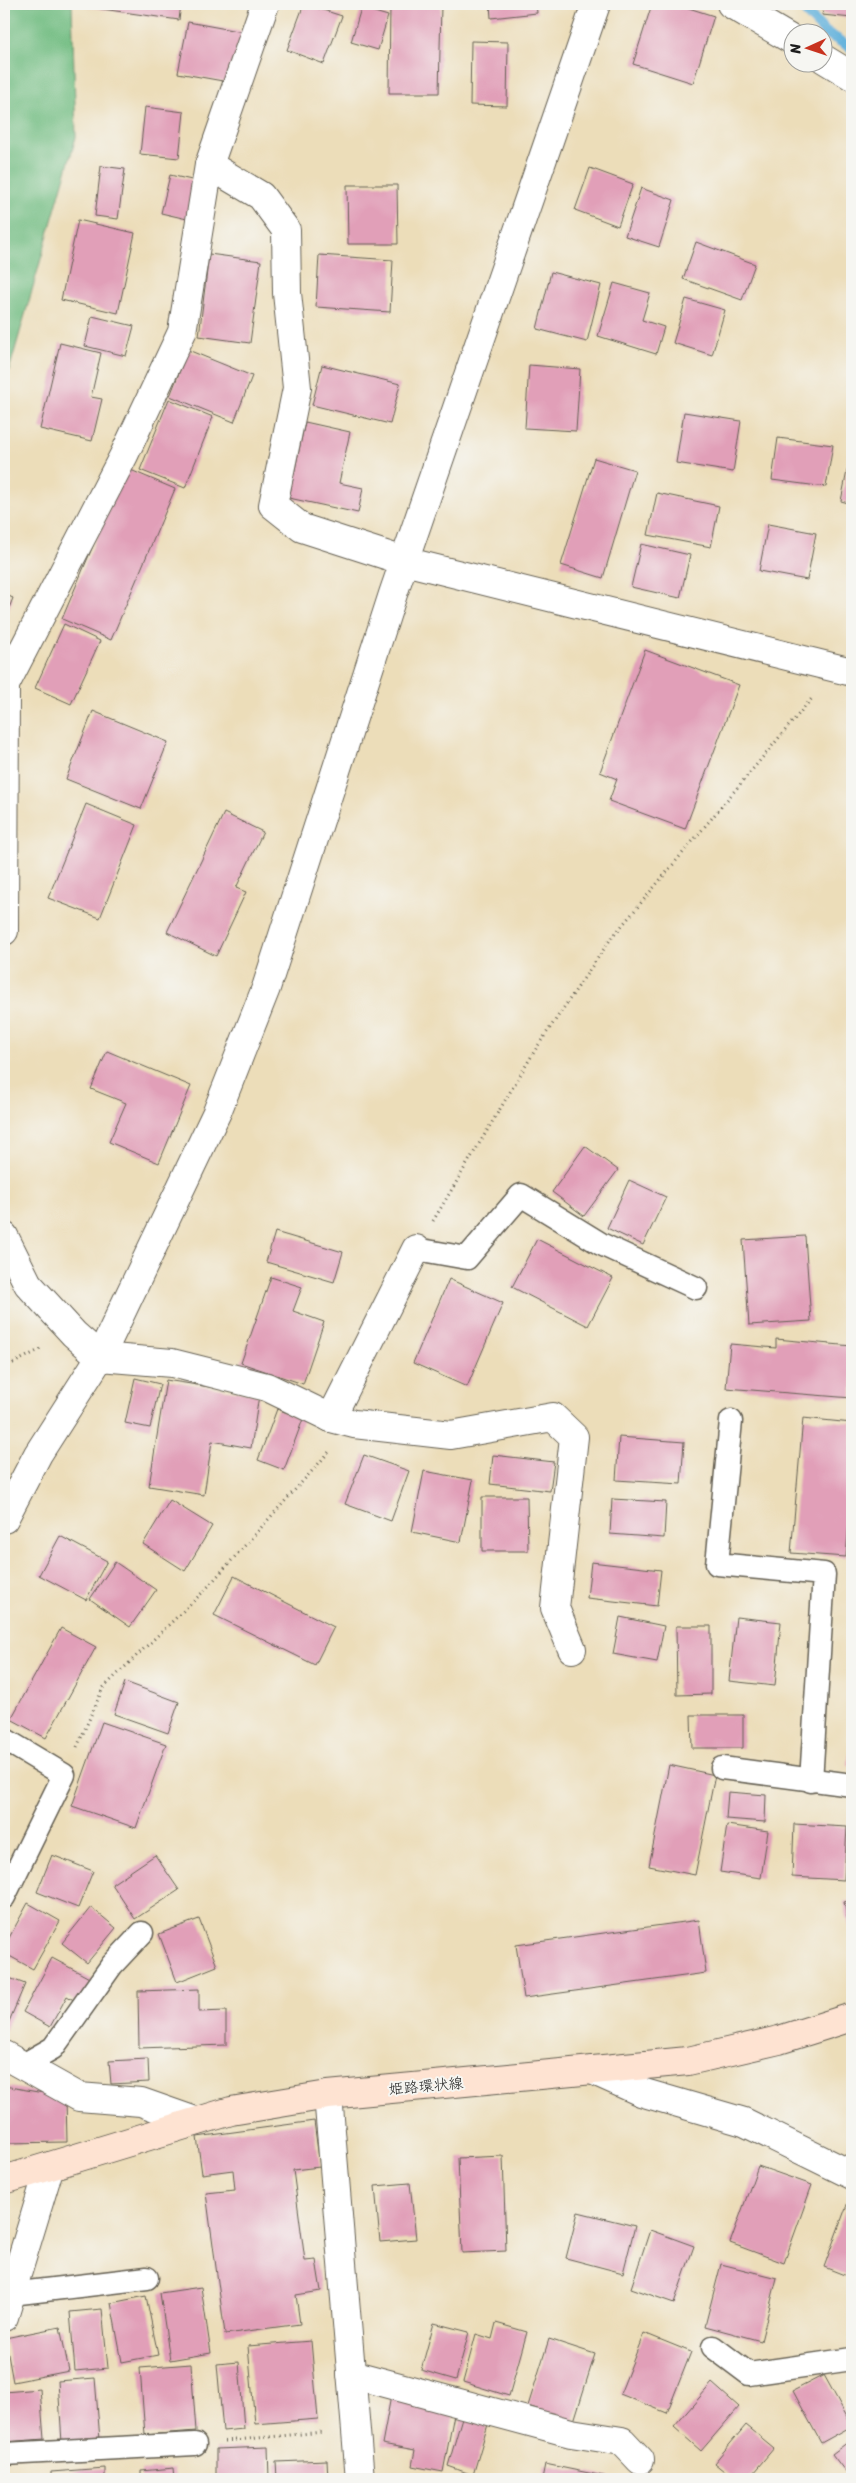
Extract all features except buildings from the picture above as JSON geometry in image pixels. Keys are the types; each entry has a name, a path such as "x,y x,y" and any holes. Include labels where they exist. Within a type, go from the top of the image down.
{"main road":[{"name":"姫路環状線","path":"4,2180 231,2110 328,2095 706,2058 779,2040 852,2017"}],"street":[{"path":"4,931 5,685 124,455 182,332 209,165 265,4"},
{"path":"4,1519 38,1454 100,1356 202,1145 243,1049 266,988 404,561 596,4"},
{"path":"731,4 784,36"},
{"path":"834,65 852,76"},
{"path":"209,165 261,196 286,230 287,293 297,388 273,505 302,528 404,561 845,670"},
{"path":"4,1236 28,1284 74,1334 100,1356 172,1363 268,1387 342,1421 451,1435 553,1417 574,1437 555,1608 572,1649"},
{"path":"342,1421 416,1249"},
{"path":"13,2060 79,2097 141,2102 194,2121"},
{"path":"592,2070 641,2092 744,2122 852,2175"},
{"path":"328,2095 360,2479"},
{"path":"7,2306 50,2166"},
{"path":"351,2374 571,2433 622,2441 640,2460"}],"lane":[{"path":"416,1249 467,1258 521,1195 601,1244 696,1288"},
{"path":"730,1421 717,1564 824,1574 811,1780"},
{"path":"4,1739 64,1775 4,1897"},
{"path":"722,1768 852,1785"},
{"path":"13,2060 53,2048 112,1965 142,1933"},
{"path":"7,2306 147,2278"},
{"path":"713,2347 749,2374 852,2359"},
{"path":"4,2454 194,2444"}],"path":[{"path":"416,1249 537,1047 610,940 845,670"},
{"path":"4,1368 74,1334"},
{"path":"64,1775 103,1688 204,1590 342,1421"},
{"path":"194,2444 356,2429"}],"green space":[{"path":"4,4 72,4 76,137 4,388"}],"waterway":[{"path":"798,4 825,32 852,48"}]}
